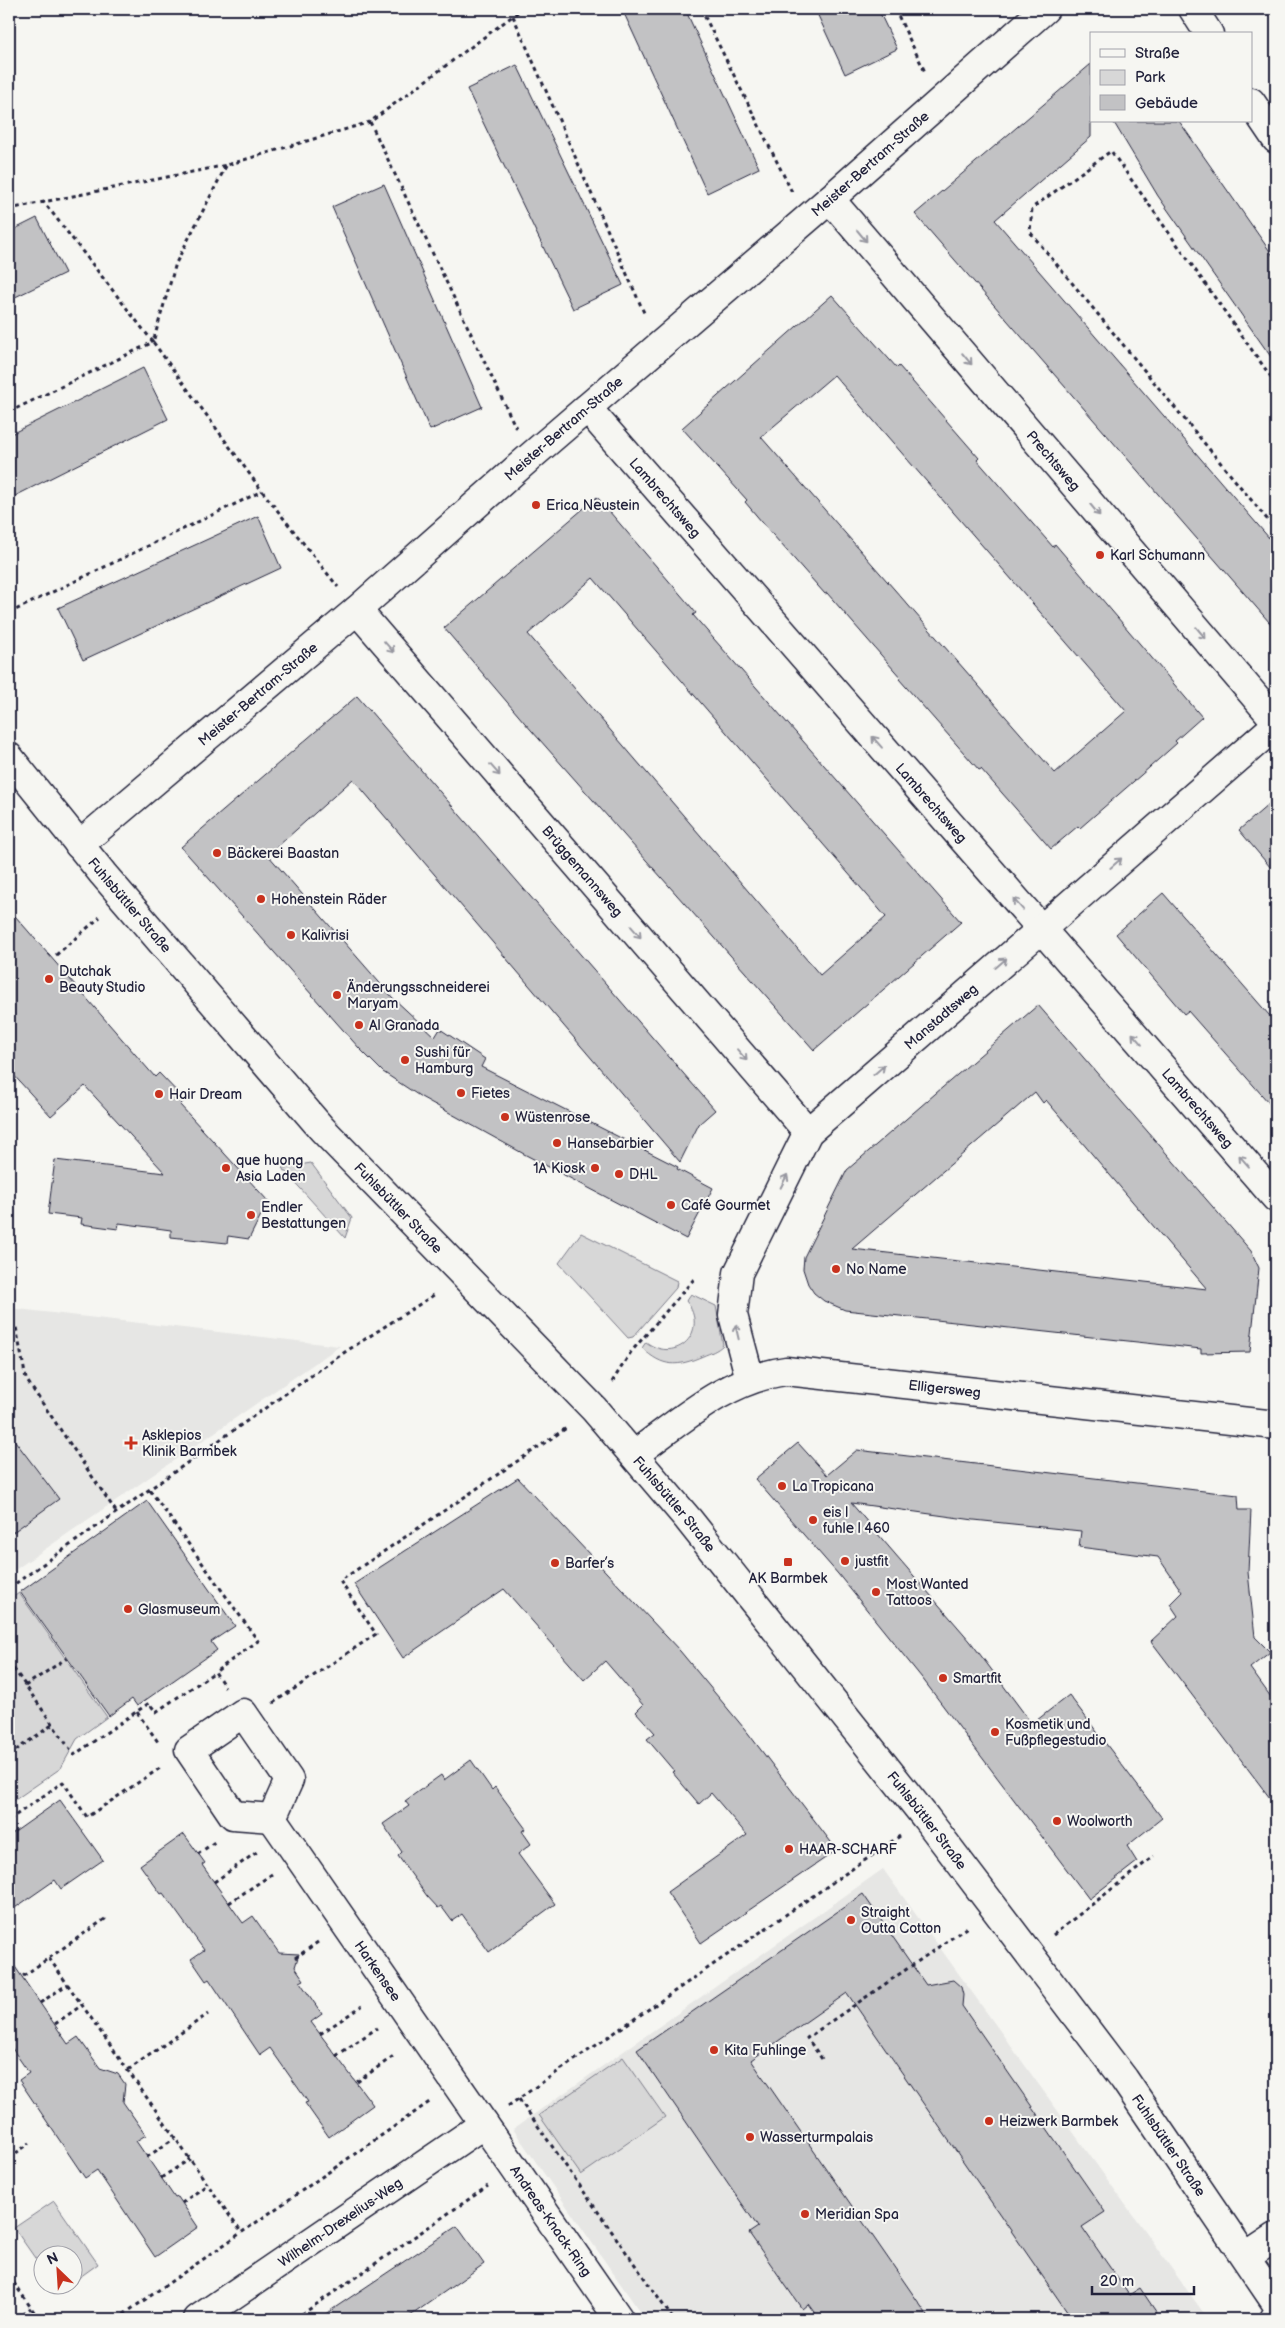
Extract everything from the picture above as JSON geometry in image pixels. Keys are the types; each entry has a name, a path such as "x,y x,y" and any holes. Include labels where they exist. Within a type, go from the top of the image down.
{"street":[{"name":"Meister-Bertram-Straße","path":"79,845 357,610 530,457 830,199 1045,9"},
{"path":"1193,9 1207,32"},
{"path":"1262,105 1276,139"},
{"name":"Prechtsweg","path":"830,199 1276,723"},
{"name":"Lambrechtsweg","path":"587,408 1276,1198"},
{"name":"Brüggemannsweg","path":"357,610 808,1132"},
{"name":"Manstadtsweg","path":"750,1379 733,1315 738,1273 808,1132 1276,723"},
{"name":"Fuhlsbüttler Straße","path":"9,757 79,845 322,1129 594,1409 635,1454 926,1818 1124,2079 1276,2303"},
{"name":"Elligersweg","path":"635,1454 720,1393 750,1379 786,1371 1276,1425"},
{"path":"246,1717 289,1780 272,1818 233,1815 180,1755 246,1717"},
{"name":"Harkensee","path":"272,1818 484,2124"},
{"name":"Andreas-Knack-Ring","path":"484,2124 619,2319"},
{"name":"Wilhelm-Drexelius-Weg","path":"198,2319 484,2124"},
{"path":"1246,2257 1276,2237"}],"path":[{"path":"9,209 227,165 370,122 522,9"},
{"path":"702,9 805,220"},
{"path":"895,9 939,101"},
{"path":"513,16 659,346"},
{"path":"370,122 530,457"},
{"path":"1276,384 1111,152 1032,208 1030,232 1276,530"},
{"path":"9,412 153,342 176,263 227,165"},
{"path":"43,201 153,342 262,491 357,610"},
{"path":"9,613 262,491"},
{"path":"56,955 124,898"},
{"path":"9,1588 345,1352 464,1276"},
{"path":"215,1672 246,1717 376,1634 340,1581 594,1409 632,1352 694,1279"},
{"path":"9,1329 16,1327 26,1379 117,1513"},
{"path":"9,1662 74,1755 150,1703 156,1712 258,1641 150,1490"},
{"path":"25,1686 67,1658"},
{"path":"9,1820 63,1782 87,1817 180,1755 136,1712"},
{"path":"9,1755 52,1725"},
{"path":"484,2124 926,1818"},
{"path":"198,1854 221,1838"},
{"path":"252,1844 263,1859"},
{"path":"214,1882 258,1852"},
{"path":"1029,1954 1154,1856"},
{"path":"268,1867 278,1882"},
{"path":"229,1903 273,1874"},
{"path":"822,2059 807,2038 994,1909"},
{"path":"23,1976 105,1919 104,1916"},
{"path":"313,1934 324,1950"},
{"path":"295,1958 318,1942"},
{"path":"49,1958 242,2232"},
{"path":"40,2003 68,1984"},
{"path":"356,1998 367,2013"},
{"path":"55,2024 82,2005"},
{"path":"320,2034 362,2006"},
{"path":"128,2070 208,2014"},
{"path":"372,2021 382,2035"},
{"path":"336,2056 377,2028"},
{"path":"391,2048 401,2063"},
{"path":"357,2082 395,2055"},
{"path":"422,2095 428,2103"},
{"path":"117,2319 436,2097"},
{"path":"518,2099 673,2319"},
{"path":"146,2157 175,2138"},
{"path":"9,2158 30,2143"},
{"path":"161,2178 190,2159"},
{"path":"295,2319 514,2168"},
{"path":"182,2203 208,2184"},
{"path":"9,2276 11,2283 39,2319"},
{"path":"16,2319 31,2308"}],"shaded area":[{"name":"Asklepios Klinik Barmbek","path":"9,1308 280,1339 340,1346 9,1574"},
{"path":"883,1869 1208,2319 645,2319 513,2129"}],"green space":[{"path":"311,1163 352,1218 345,1238 282,1168"},
{"path":"581,1233 677,1281 676,1288 633,1337 628,1338 559,1263"},
{"path":"691,1294 716,1306 723,1345 713,1352 678,1364 664,1362 650,1355 642,1348 646,1342 658,1348 669,1350 679,1347 687,1341 692,1333 694,1323 692,1312 686,1301"},
{"path":"19,1593 107,1717 77,1739 61,1768 9,1804 9,1600"},
{"path":"623,2057 665,2117 581,2175 539,2115"},
{"path":"54,2201 98,2264 82,2276 82,2246 32,2246 32,2254 14,2228"}],"building":[{"path":"622,9 685,9 759,168 707,193"},
{"path":"815,9 878,9 897,49 845,74"},
{"path":"517,65 623,285 573,309 467,89"},
{"path":"1090,65 1091,137 995,220 1276,546 1276,630 915,214"},
{"path":"1114,122 1180,122 1276,260 1276,364 1158,196"},
{"path":"384,184 482,407 430,430 332,207"},
{"path":"37,218 65,273 9,300 9,232"},
{"path":"832,295 897,368 899,366 979,458 977,460 1053,547 1055,544 1202,717 1175,741 1177,743 1141,775 1080,828 1078,826 1051,849 899,679 901,678 827,593 825,594 773,535 745,502 747,500 682,428","holes":["834,375 1126,711 1055,773 761,437"]},
{"path":"143,368 168,419 9,499 9,435"},
{"path":"597,497 692,608 696,613 693,615 961,922 814,1050 524,722 444,628","holes":["593,578 886,917 820,975 528,634"]},
{"path":"258,516 281,568 83,660 58,608"},
{"path":"357,696 715,1110 699,1124 680,1162 353,779 268,855 392,997 435,1037 440,1029 485,1059 481,1067 678,1167 677,1169 713,1188 686,1239 524,1154 421,1097 383,1072 359,1048 181,847"},
{"path":"1276,798 1276,874 1239,830"},
{"path":"1163,893 1276,1023 1276,1111 1188,1011 1184,1014 1116,934"},
{"path":"9,909 155,1077 159,1073 185,1100 180,1105 268,1201 249,1239 228,1236 227,1243 171,1237 171,1230 119,1223 118,1229 81,1224 82,1218 48,1214 55,1160 165,1173 85,1086 51,1116 9,1070"},
{"path":"1038,1005 1251,1251 1259,1268 1250,1352 1201,1353 1201,1349 845,1310 824,1301 814,1293 808,1284 803,1269 804,1257 847,1170","holes":["1035,1092 1043,1103 1046,1100 1207,1289 852,1249"]},
{"path":"9,1433 59,1499 9,1535"},
{"path":"798,1443 827,1475 857,1450 1238,1495 1239,1510 1251,1510 1248,1572 1255,1637 1270,1652 1250,1668 1276,1704 1276,1806 1151,1641 1178,1616 1170,1604 1182,1592 1158,1557 1079,1547 1081,1531 974,1520 851,1503 970,1641 1032,1724 1069,1695 1162,1818 1127,1846 1137,1862 1089,1899 922,1678 838,1574 755,1479"},
{"path":"518,1478 680,1651 748,1733 837,1850 701,1943 667,1892 747,1835 711,1793 699,1804 672,1772 674,1771 647,1739 655,1733 636,1712 643,1705 605,1661 584,1680 504,1589 403,1658 354,1584"},
{"name":"Glasmuseum","path":"147,1501 235,1626 211,1642 217,1650 137,1706 132,1699 109,1716 20,1592"},
{"path":"471,1760 492,1790 495,1787 526,1829 522,1831 531,1844 518,1854 555,1904 489,1952 462,1914 452,1921 441,1906 438,1908 427,1896 398,1856 402,1852 383,1824 409,1806 405,1801 441,1775 444,1780"},
{"path":"60,1800 103,1860 61,1889 55,1880 9,1912 9,1836"},
{"path":"184,1834 205,1863 202,1865 243,1923 253,1916 279,1953 299,1954 295,1967 304,1980 300,1982 322,2014 311,2022 373,2105 329,2137 305,2103 308,2102 270,2048 260,2055 209,1979 206,1981 191,1959 204,1950 163,1893 161,1894 140,1865"},
{"path":"863,1894 926,1985 953,1980 961,1987 963,1995 962,2006 1105,2212 1082,2227 1129,2295 1140,2288 1161,2319 1072,2319 847,1993 751,2060 930,2319 819,2319 808,2304 802,2309 749,2233 758,2227 637,2050"},
{"path":"9,1958 68,2044 78,2037 100,2068 118,2074 125,2084 123,2102 146,2135 136,2141 175,2198 178,2197 198,2227 155,2257 97,2170 85,2178 19,2080 29,2073 9,2044"},
{"path":"457,2226 484,2264 406,2319 318,2319"}],"place":[{"name":"Erica Neustein","path":"536,505"},
{"name":"Karl Schumann","path":"1100,555"},
{"name":"Bäckerei Baastan","path":"217,853"},
{"name":"Hohenstein Räder","path":"261,899"},
{"name":"Kalivrisi","path":"291,935"},
{"name":"Dutchak Beauty Studio","path":"49,979"},
{"name":"Änderungsschneiderei Maryam","path":"337,995"},
{"name":"Al Granada","path":"359,1025"},
{"name":"Sushi für Hamburg","path":"405,1060"},
{"name":"Fietes","path":"461,1093"},
{"name":"Hair Dream","path":"159,1094"},
{"name":"Wüstenrose","path":"505,1117"},
{"name":"Hansebarbier","path":"557,1143"},
{"name":"que huong Asia Laden","path":"226,1168"},
{"name":"1A Kiosk","path":"595,1168"},
{"name":"DHL","path":"619,1174"},
{"name":"Café Gourmet","path":"671,1205"},
{"name":"Endler Bestattungen","path":"251,1215"},
{"name":"No Name","path":"836,1269"},
{"name":"Asklepios Klinik Barmbek","path":"131,1443"},
{"name":"La Tropicana","path":"782,1486"},
{"name":"eis | fuhle | 460","path":"813,1520"},
{"name":"justfit","path":"845,1561"},
{"name":"AK Barmbek","path":"788,1562"},
{"name":"Barfer’s","path":"555,1563"},
{"name":"Most Wanted Tattoos","path":"876,1592"},
{"name":"Glasmuseum","path":"128,1609"},
{"name":"Smartfit","path":"943,1678"},
{"name":"Kosmetik und Fußpflegestudio","path":"995,1732"},
{"name":"Woolworth","path":"1057,1821"},
{"name":"HAAR-SCHARF","path":"789,1849"},
{"name":"Straight Outta Cotton","path":"851,1920"},
{"name":"Kita Fuhlinge","path":"714,2050"},
{"name":"Heizwerk Barmbek","path":"989,2121"},
{"name":"Wasserturmpalais","path":"750,2137"},
{"name":"Meridian Spa","path":"805,2214"}]}
